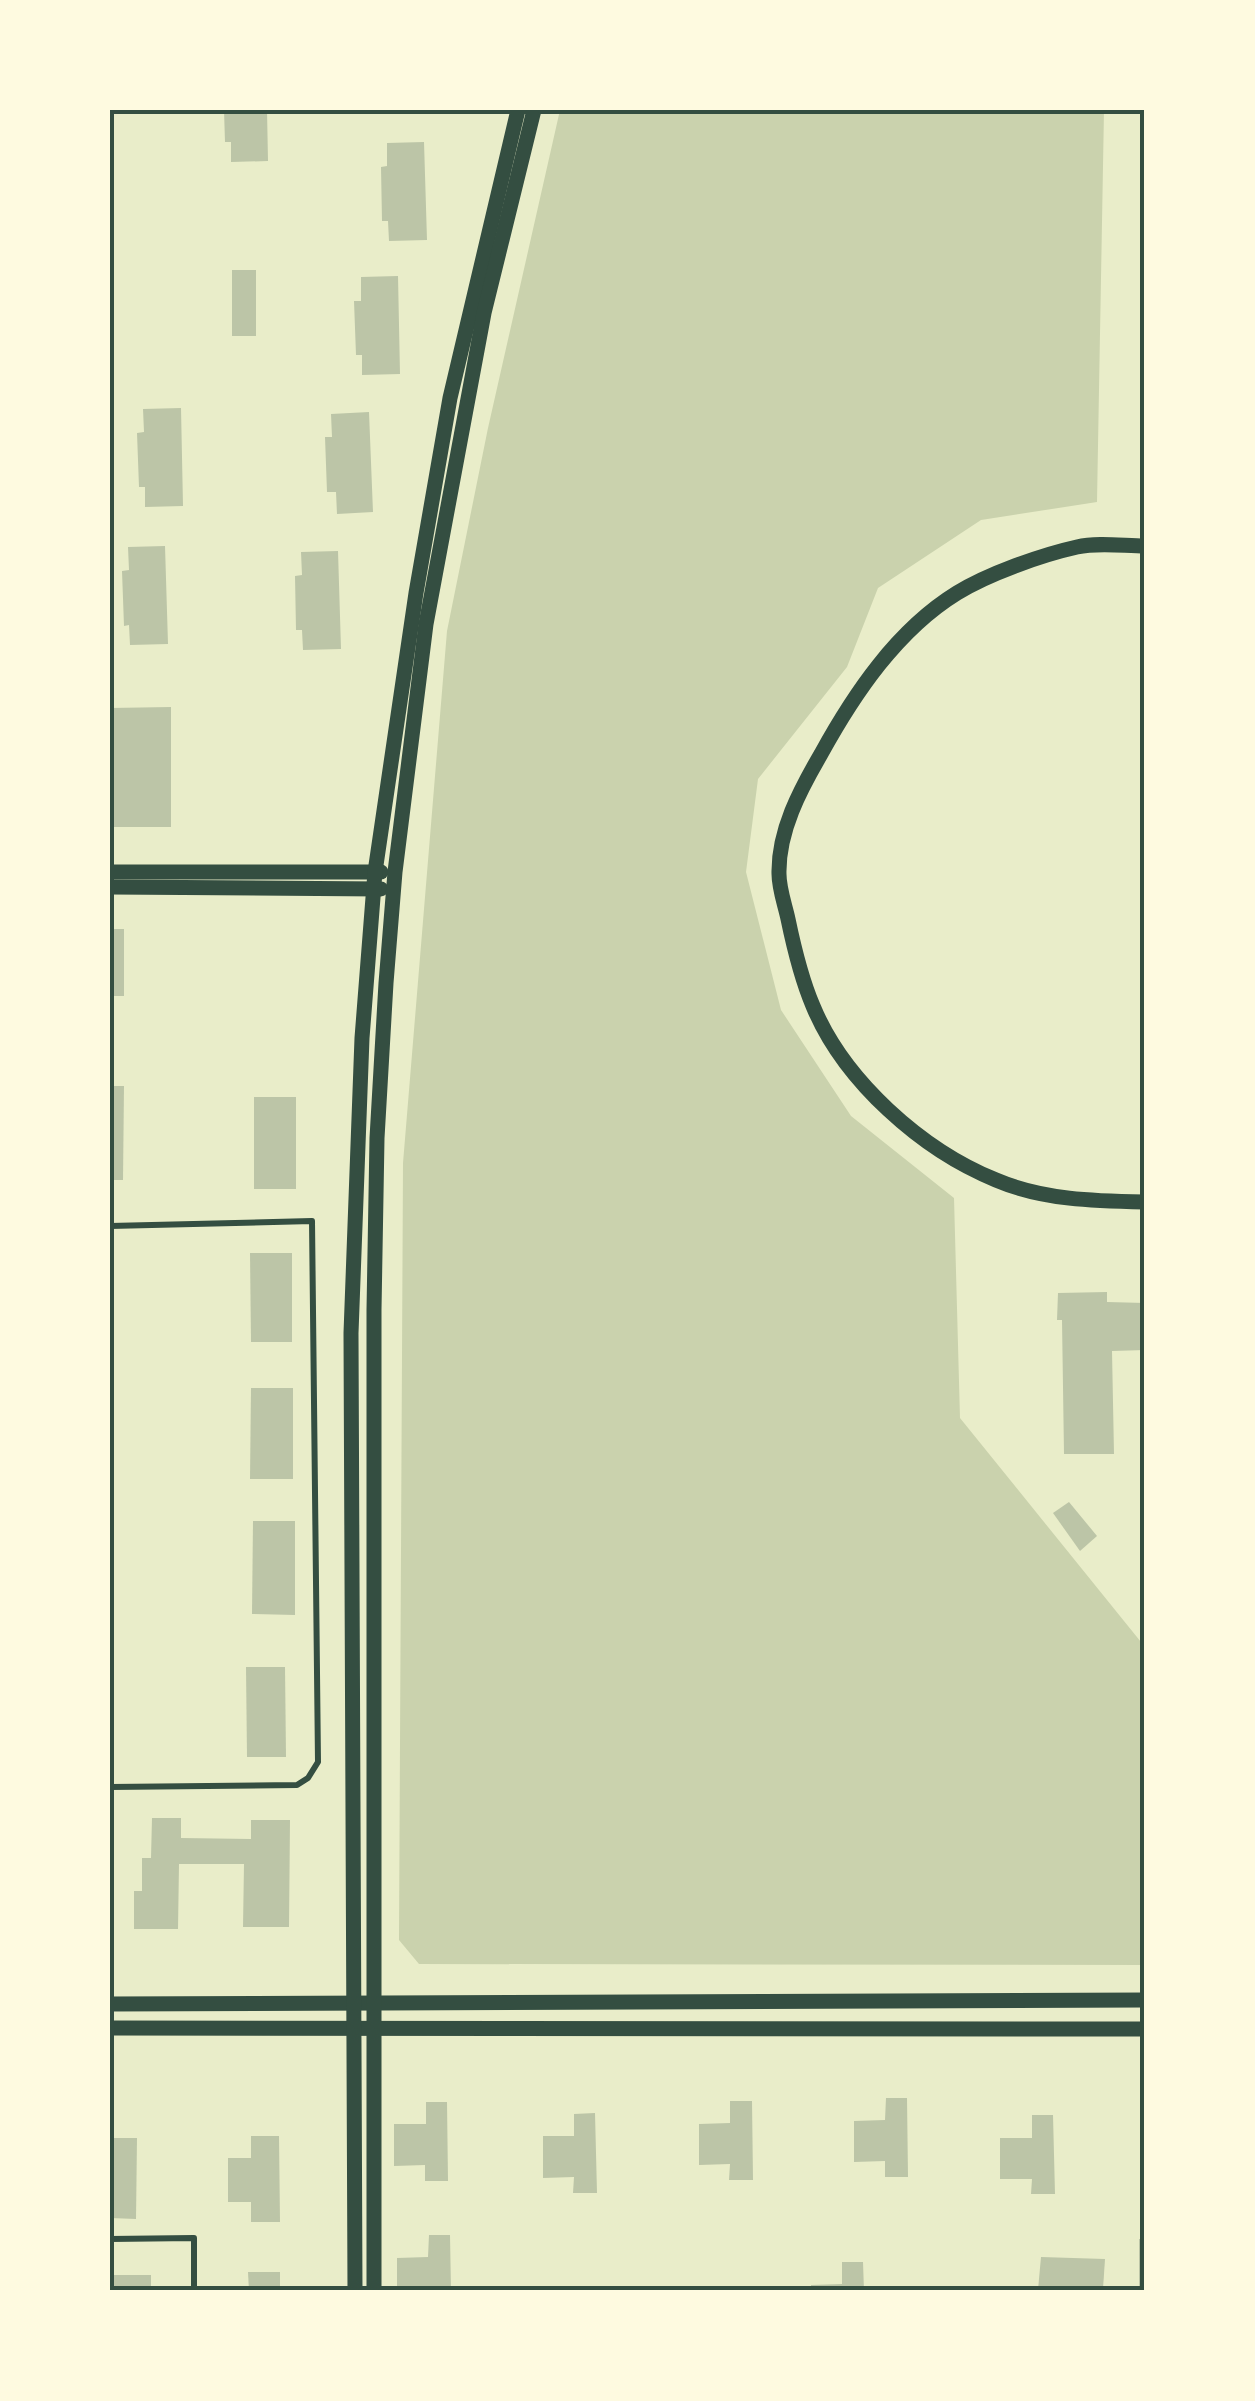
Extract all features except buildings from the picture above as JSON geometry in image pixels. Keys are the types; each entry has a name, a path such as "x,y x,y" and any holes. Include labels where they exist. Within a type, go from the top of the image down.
{"street":[{"path":"355,2291 351,1332 362,1038 374,880 416,593 450,398 518,110"},
{"path":"374,2291 377,1138 394,880 426,624 452,480 484,313 534,110"},
{"path":"1145,546 1080,546 1023,565 958,592 916,625 844,712 814,766 788,817 779,874 795,954 814,1009 844,1058 881,1106 924,1140 998,1182 1060,1197 1145,1202"},
{"path":"110,872 374,880"},
{"path":"110,886 394,880"},
{"path":"110,2004 1145,2000"},
{"path":"110,2028 1145,2030"}],"lane":[{"path":"110,1226 312,1222 318,1762 308,1778 297,1785 110,1787"},
{"path":"110,2239 194,2238 194,2291"}],"green space":[{"path":"560,110 1104,110 1097,502 981,520 878,588 847,667 758,779 746,872 781,1010 851,1116 954,1198 960,1418 1145,1647 1145,1965 419,1964 399,1940 403,1163 447,631"}]}
